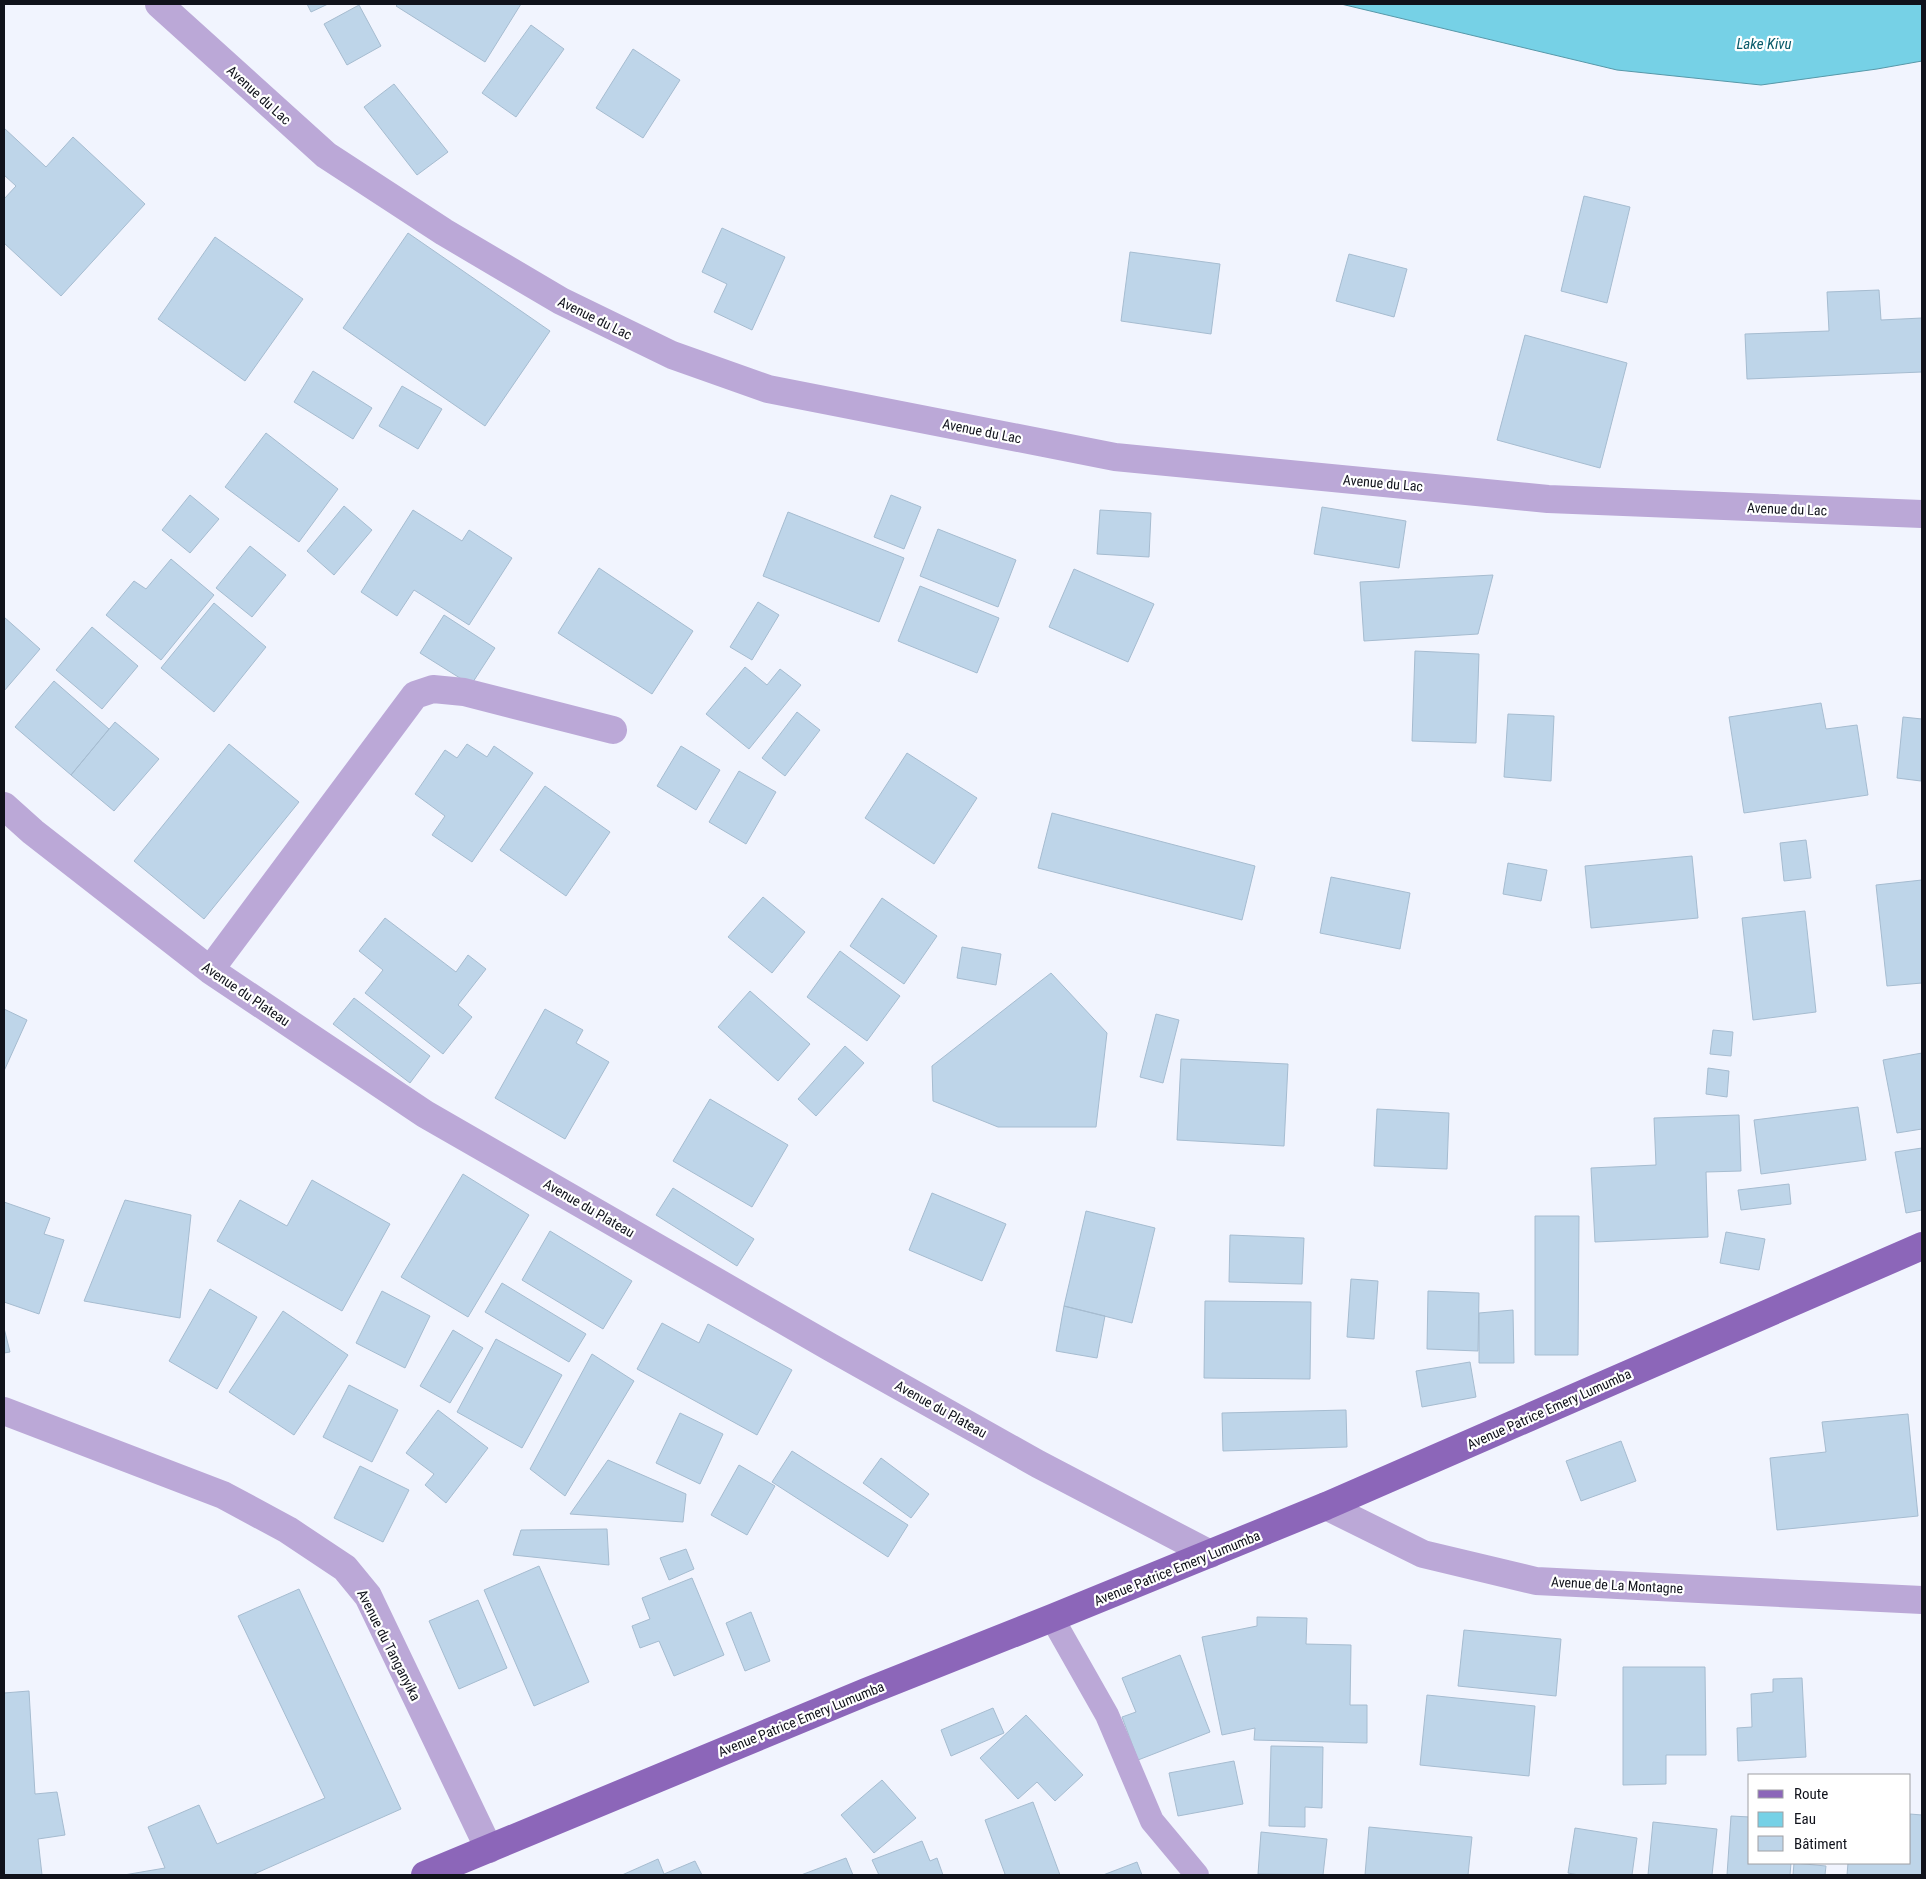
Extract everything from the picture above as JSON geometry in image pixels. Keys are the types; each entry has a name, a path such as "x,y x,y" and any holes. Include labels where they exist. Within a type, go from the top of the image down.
{"main road":[{"name":"Avenue Patrice Emery Lumumba","path":"425,1875 866,1692 1326,1506 1922,1246"}],"street":[{"name":"Avenue du Lac","path":"159,4 326,154 444,232 561,302 672,355 768,389 1115,458 1548,498 1922,514"},
{"path":"210,970 415,695 433,690 464,692 613,730"},
{"name":"Avenue du Plateau","path":"4,806 210,970 425,1114 830,1347 1038,1464 1210,1554"},
{"name":"Avenue du Tanganyika","path":"4,1411 223,1495 288,1530 345,1568 368,1596 489,1849"},
{"name":"Avenue de La Montagne","path":"1326,1506 1423,1554 1536,1581 1922,1600"}],"lane":[{"path":"1052,1618 1107,1716 1152,1821 1197,1875"}],"water":[{"name":"Lake Kivu","path":"1341,4 1922,4 1922,61 1761,85 1617,70"}],"building":[{"path":"307,4 328,4 311,12"},
{"path":"398,4 521,4 485,62 396,6"},
{"path":"359,5 381,46 347,65 324,24"},
{"path":"531,25 564,49 516,117 482,93"},
{"path":"633,49 680,80 643,138 596,108"},
{"path":"394,84 448,152 417,175 364,107"},
{"path":"4,128 46,167 73,137 145,204 61,296 4,243 4,199 16,186 4,175"},
{"path":"1584,196 1630,207 1607,303 1561,291"},
{"path":"722,228 785,257 752,330 714,312 727,284 702,272"},
{"path":"408,233 550,331 485,426 343,328"},
{"path":"215,237 303,299 245,381 158,319"},
{"path":"1130,252 1220,264 1211,334 1121,321"},
{"path":"1349,254 1407,269 1394,317 1336,301"},
{"path":"1879,290 1881,320 1922,318 1922,372 1747,379 1745,334 1829,331 1827,292"},
{"path":"1525,335 1627,363 1600,468 1497,440"},
{"path":"313,371 372,408 353,439 294,402"},
{"path":"402,386 442,409 418,449 379,426"},
{"path":"266,433 338,489 299,542 225,487"},
{"path":"190,495 219,519 190,553 162,530"},
{"path":"891,495 921,507 904,549 874,537"},
{"path":"344,506 372,530 334,575 307,551"},
{"path":"1322,507 1406,521 1399,568 1314,554"},
{"path":"413,510 462,541 469,530 512,558 469,625 414,590 397,616 361,592"},
{"path":"1100,510 1151,513 1149,557 1097,554"},
{"path":"788,512 904,558 879,622 763,576"},
{"path":"938,529 1016,560 998,607 920,576"},
{"path":"250,546 286,575 252,617 216,588"},
{"path":"171,559 214,595 161,660 106,615 134,581 146,589"},
{"path":"599,568 693,631 652,694 558,633"},
{"path":"1074,569 1154,604 1128,662 1049,627"},
{"path":"1493,575 1478,634 1364,641 1360,582"},
{"path":"920,586 999,618 977,673 898,641"},
{"path":"758,602 779,615 752,660 730,647"},
{"path":"214,603 266,647 214,712 161,668"},
{"path":"444,615 495,648 471,685 420,653"},
{"path":"4,617 40,649 4,691"},
{"path":"92,627 138,666 102,709 56,670"},
{"path":"1415,651 1479,654 1476,743 1412,741"},
{"path":"745,667 767,685 780,669 801,685 749,749 706,714"},
{"path":"54,681 109,729 71,775 15,727"},
{"path":"1821,703 1826,729 1857,725 1868,795 1744,813 1729,717"},
{"path":"797,712 820,730 785,776 762,758"},
{"path":"1508,714 1554,716 1551,781 1504,777"},
{"path":"1903,717 1922,719 1921,781 1897,778"},
{"path":"115,722 159,759 114,811 71,775"},
{"path":"229,744 299,802 204,919 134,861"},
{"path":"467,744 487,757 494,746 533,773 472,862 432,835 445,816 415,794 445,750 457,758"},
{"path":"681,746 720,770 696,810 657,786"},
{"path":"907,753 977,798 934,864 865,818"},
{"path":"739,771 776,792 746,844 709,822"},
{"path":"545,786 610,832 566,896 500,850"},
{"path":"1052,813 1255,866 1242,920 1038,868"},
{"path":"1806,840 1811,878 1784,881 1780,843"},
{"path":"1692,856 1698,918 1591,928 1585,866"},
{"path":"1508,863 1547,870 1541,901 1503,894"},
{"path":"1331,877 1410,893 1400,949 1320,933"},
{"path":"1922,880 1922,983 1887,986 1876,885"},
{"path":"763,897 805,932 772,973 728,937"},
{"path":"882,898 937,936 904,984 850,946"},
{"path":"1805,911 1816,1012 1753,1020 1742,918"},
{"path":"385,918 456,972 468,955 486,969 458,1005 472,1017 443,1054 365,993 383,970 359,951"},
{"path":"962,947 1001,954 996,985 957,978"},
{"path":"840,951 900,996 867,1041 807,997"},
{"path":"1051,973 1107,1033 1096,1127 998,1127 933,1101 932,1066"},
{"path":"750,991 810,1044 778,1081 718,1027"},
{"path":"354,998 430,1056 410,1083 333,1024"},
{"path":"4,1009 27,1020 4,1071"},
{"path":"545,1009 583,1030 576,1043 609,1062 565,1139 495,1098"},
{"path":"1156,1014 1179,1020 1163,1083 1140,1077"},
{"path":"1713,1030 1733,1032 1731,1056 1710,1054"},
{"path":"845,1046 864,1063 816,1116 798,1099"},
{"path":"1922,1053 1922,1129 1897,1133 1883,1060"},
{"path":"1181,1059 1288,1064 1284,1146 1177,1140"},
{"path":"1708,1068 1729,1071 1727,1097 1706,1094"},
{"path":"710,1099 788,1145 752,1207 673,1161"},
{"path":"1858,1107 1866,1160 1761,1174 1754,1120"},
{"path":"1377,1109 1449,1113 1447,1169 1374,1166"},
{"path":"1739,1115 1741,1171 1706,1172 1708,1237 1595,1242 1591,1168 1656,1165 1654,1118"},
{"path":"1922,1148 1922,1210 1906,1213 1895,1152"},
{"path":"463,1174 529,1215 468,1317 401,1277"},
{"path":"312,1180 390,1224 342,1311 217,1241 240,1200 287,1226"},
{"path":"1789,1184 1791,1204 1741,1210 1738,1190"},
{"path":"673,1188 754,1239 737,1266 656,1215"},
{"path":"932,1193 1006,1224 982,1281 909,1250"},
{"path":"125,1200 191,1215 180,1318 84,1301"},
{"path":"4,1202 50,1218 44,1234 64,1240 39,1314 4,1302"},
{"path":"1086,1211 1155,1228 1132,1323 1064,1306"},
{"path":"1535,1216 1579,1216 1578,1355 1535,1355"},
{"path":"550,1231 632,1281 603,1329 522,1280"},
{"path":"1726,1232 1765,1239 1759,1270 1720,1263"},
{"path":"1230,1235 1304,1238 1302,1284 1229,1282"},
{"path":"1351,1279 1378,1281 1374,1339 1347,1337"},
{"path":"502,1283 586,1334 569,1362 485,1312"},
{"path":"210,1289 257,1317 217,1389 169,1361"},
{"path":"382,1291 430,1316 405,1368 356,1343"},
{"path":"1428,1291 1479,1293 1478,1351 1427,1349"},
{"path":"1205,1301 1311,1302 1310,1379 1204,1378"},
{"path":"1064,1306 1105,1316 1097,1358 1056,1351"},
{"path":"1513,1310 1514,1363 1479,1363 1479,1313"},
{"path":"283,1311 348,1355 294,1435 229,1392"},
{"path":"662,1323 699,1343 708,1324 792,1370 757,1435 637,1369"},
{"path":"4,1328 10,1352 4,1353"},
{"path":"453,1330 483,1348 450,1403 420,1386"},
{"path":"496,1339 562,1375 522,1448 457,1412"},
{"path":"592,1354 634,1381 565,1496 530,1469"},
{"path":"1470,1362 1476,1397 1422,1407 1416,1371"},
{"path":"349,1385 398,1410 372,1462 323,1437"},
{"path":"438,1410 488,1448 446,1503 425,1485 434,1474 406,1453"},
{"path":"1346,1410 1347,1447 1223,1451 1222,1413"},
{"path":"680,1413 723,1434 700,1484 656,1463"},
{"path":"1908,1414 1918,1516 1777,1530 1770,1458 1826,1452 1822,1422"},
{"path":"1621,1441 1636,1481 1581,1501 1566,1461"},
{"path":"792,1451 908,1525 888,1557 772,1482"},
{"path":"881,1458 929,1494 911,1518 863,1483"},
{"path":"608,1460 686,1494 683,1522 570,1514"},
{"path":"739,1465 775,1486 747,1535 711,1515"},
{"path":"360,1466 409,1490 383,1542 334,1518"},
{"path":"607,1529 609,1565 513,1555 521,1530"},
{"path":"686,1549 694,1569 669,1580 660,1558"},
{"path":"539,1566 589,1682 534,1706 484,1590"},
{"path":"692,1578 724,1655 674,1676 659,1641 640,1648 632,1626 650,1619 642,1598"},
{"path":"299,1589 401,1809 252,1875 124,1875 165,1868 148,1827 199,1805 217,1844 325,1798 238,1616"},
{"path":"478,1600 507,1668 459,1689 429,1621"},
{"path":"751,1612 770,1661 745,1671 726,1623"},
{"path":"1257,1617 1307,1618 1306,1644 1351,1645 1350,1705 1367,1705 1367,1743 1254,1740 1255,1728 1222,1735 1202,1637 1257,1626"},
{"path":"1464,1630 1561,1639 1556,1696 1458,1686"},
{"path":"1180,1655 1210,1732 1138,1760 1122,1717 1136,1712 1122,1678"},
{"path":"1623,1667 1705,1667 1706,1755 1666,1755 1666,1784 1623,1785"},
{"path":"1802,1678 1806,1757 1738,1761 1737,1728 1752,1727 1751,1694 1773,1692 1773,1679"},
{"path":"29,1691 35,1794 57,1792 65,1835 38,1839 42,1875 4,1875 4,1693"},
{"path":"1427,1695 1535,1706 1529,1776 1420,1765"},
{"path":"993,1708 1004,1733 951,1756 941,1730"},
{"path":"1026,1715 1083,1775 1055,1801 1037,1782 1018,1799 980,1758"},
{"path":"1271,1746 1323,1747 1322,1808 1305,1807 1305,1827 1269,1826"},
{"path":"1234,1761 1243,1804 1178,1816 1169,1773"},
{"path":"882,1780 916,1818 874,1853 841,1815"},
{"path":"1033,1802 1060,1875 1002,1875 1005,1874 985,1820"},
{"path":"1911,1814 1922,1815 1922,1875 1847,1875 1848,1864 1911,1864"},
{"path":"1731,1816 1748,1817 1748,1864 1791,1864 1790,1875 1727,1875"},
{"path":"1653,1822 1717,1829 1712,1875 1648,1875"},
{"path":"1369,1827 1472,1837 1468,1875 1365,1875"},
{"path":"1575,1828 1637,1838 1632,1875 1579,1875 1568,1873"},
{"path":"1261,1832 1327,1839 1323,1875 1258,1874"},
{"path":"922,1841 930,1861 937,1858 943,1875 879,1875 872,1860"},
{"path":"846,1858 853,1875 801,1875"},
{"path":"658,1859 664,1874 695,1861 702,1875 622,1875"},
{"path":"1137,1862 1142,1875 1103,1875"},
{"path":"1794,1864 1826,1866 1825,1875 1793,1875"}]}
